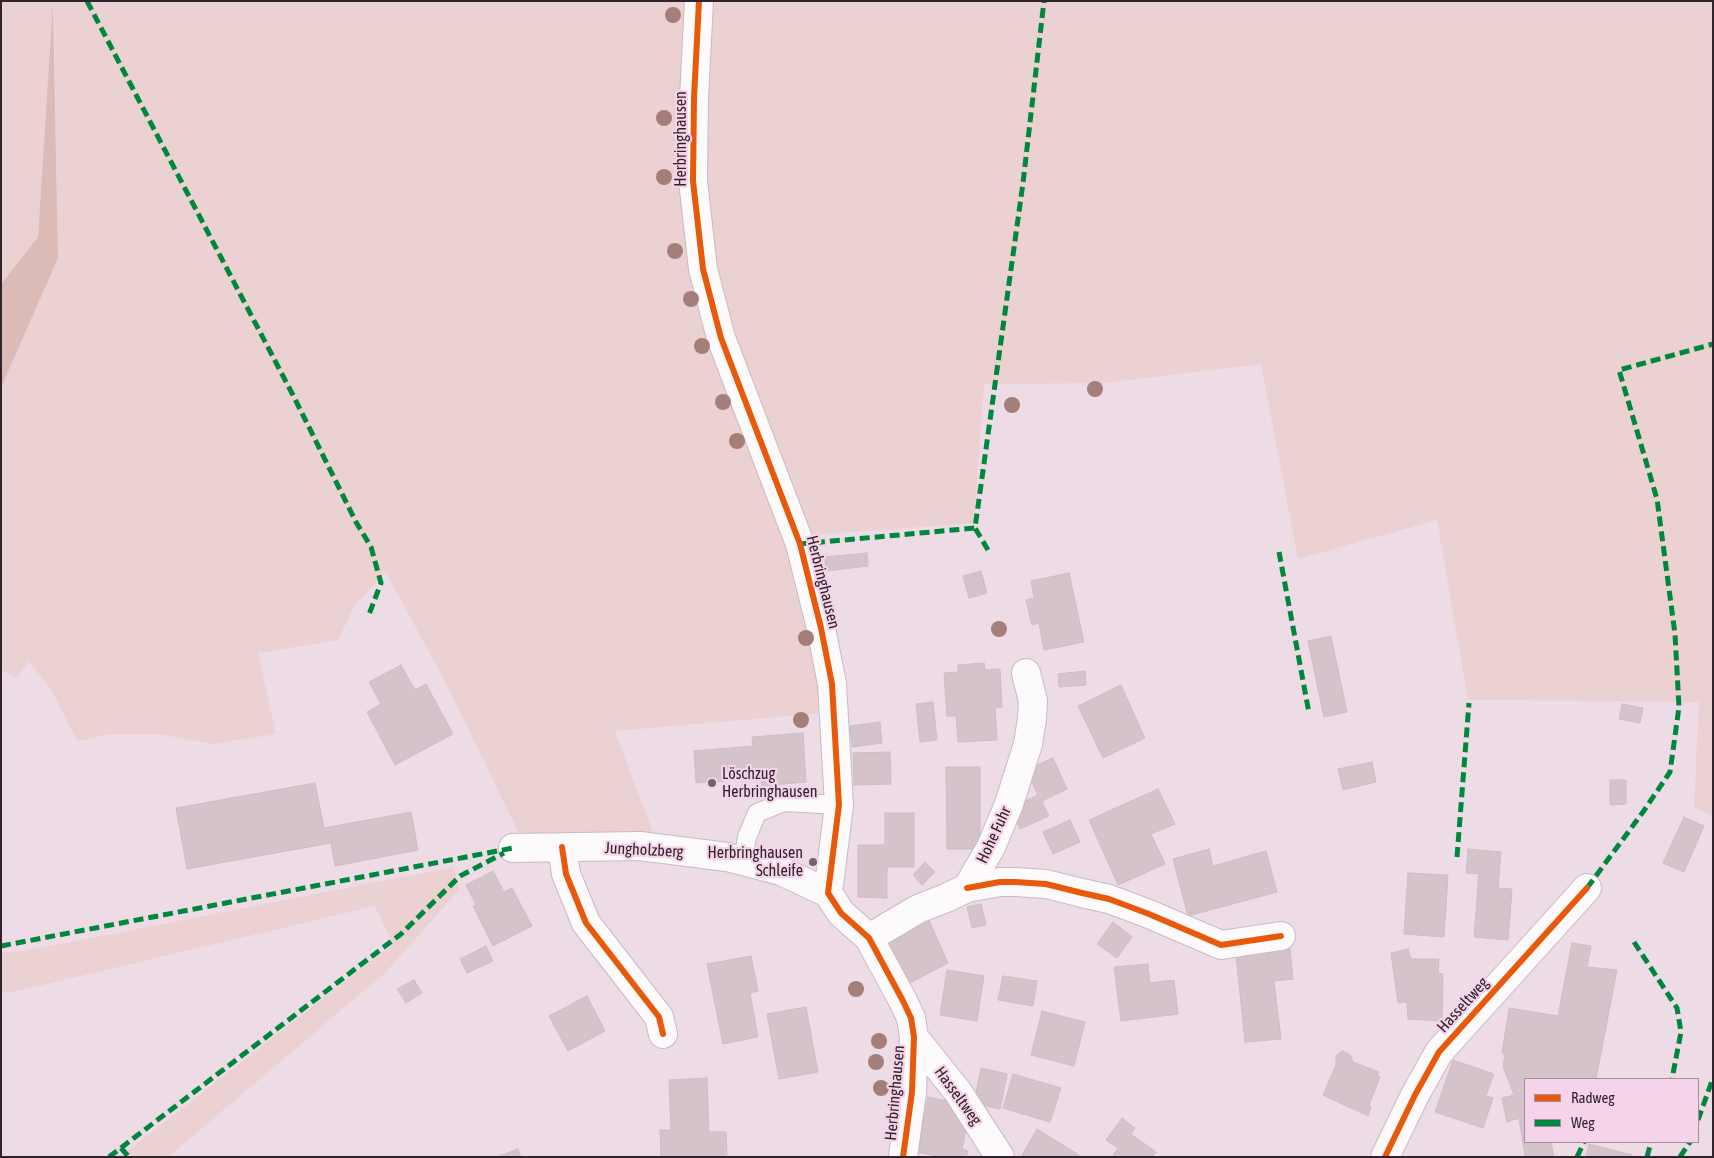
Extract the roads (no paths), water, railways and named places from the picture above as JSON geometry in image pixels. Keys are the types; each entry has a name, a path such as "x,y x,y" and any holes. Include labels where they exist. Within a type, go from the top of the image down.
{"street":[{"name":"Herbringhausen","path":"700,1 694,98 693,181 703,268 721,338 800,544 821,628 832,684 838,805 828,893 841,912 868,938 903,1001 910,1018 914,1037 912,1092 903,1157"},
{"name":"Hohe Fuhr","path":"967,888 991,847 1009,804 1028,744 1033,701 1026,673"},
{"name":"Jungholzberg","path":"513,848 640,846 727,857 781,872 828,893"},
{"path":"562,847 566,874 586,923 659,1017 663,1034"},
{"path":"868,938 918,909 967,888 1000,882 1046,884 1109,899 1221,944 1280,936"},
{"name":"Hasseltweg","path":"1385,1157 1415,1094 1439,1052 1587,888"},
{"name":"Hasseltweg","path":"914,1037 958,1092 1000,1157"}],"lane":[{"path":"743,862 747,837 756,813 784,802 838,805"}],"place":[{"name":"Löschzug Herbringhausen","path":"712,783"},
{"name":"Herbringhausen Schleife","path":"813,862"}]}
